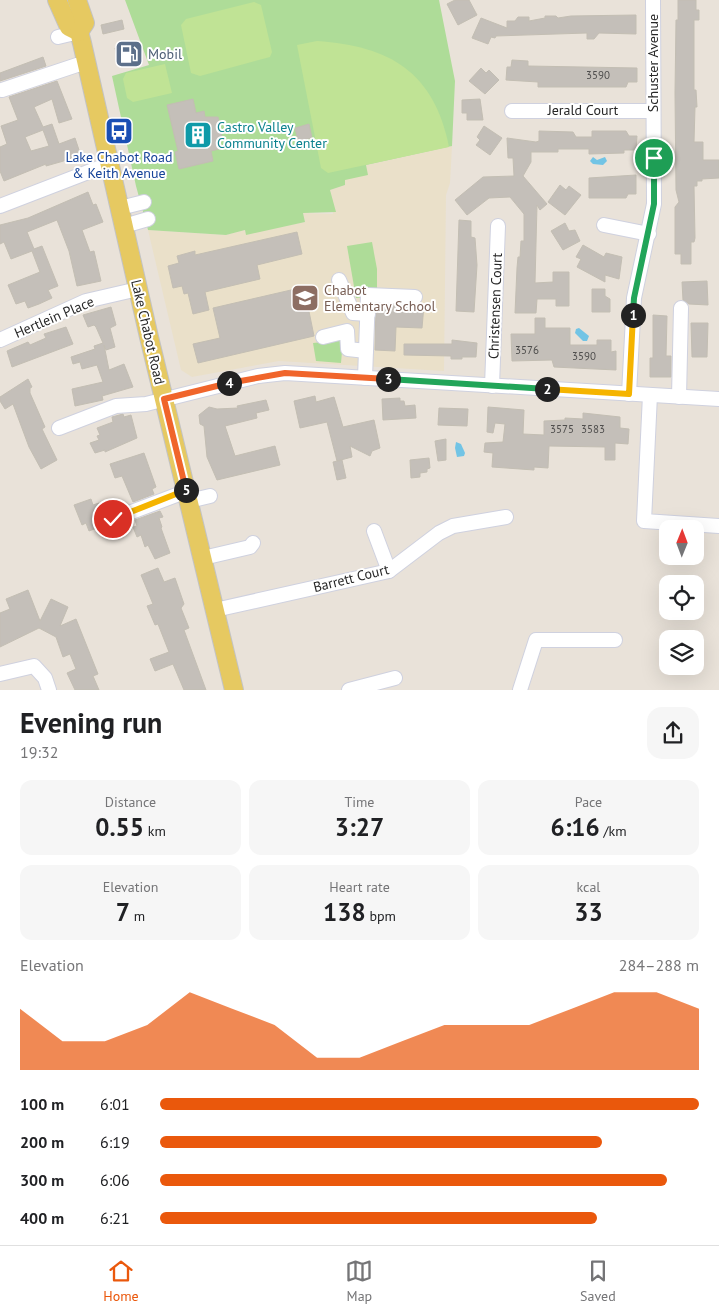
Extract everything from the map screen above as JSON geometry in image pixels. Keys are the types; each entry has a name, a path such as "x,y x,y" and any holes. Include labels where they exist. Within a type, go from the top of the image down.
{"main road":[{"name":"Lake Chabot Road","path":"57,0 69,27 82,16"},
{"name":"Lake Chabot Road","path":"77,0 82,16 86,62 109,164 234,690"}],"street":[{"name":"Schuster Avenue","path":"629,394 634,298 654,204 653,0"},
{"path":"58,37 82,16"},
{"path":"2,90 86,62"},
{"name":"Jerald Court","path":"512,111 653,110"},
{"path":"0,206 109,164"},
{"path":"120,208 144,202"},
{"path":"124,226 148,219"},
{"path":"604,225 649,234"},
{"name":"Christensen Court","path":"492,386 498,226"},
{"path":"339,280 353,313 368,314"},
{"name":"Hertlein Place","path":"0,340 86,301 138,289"},
{"path":"365,378 368,295 415,297"},
{"path":"679,397 681,308"},
{"path":"322,336 347,331 348,349 366,351"},
{"path":"59,428 116,406 146,404 258,376 285,373 719,399"},
{"path":"650,395 644,521 719,526"},
{"path":"113,519 188,496 210,496"},
{"name":"Barrett Court","path":"215,610 389,571 438,533 468,522 506,518"},
{"path":"374,531 389,571"},
{"path":"203,558 250,547 253,543"},
{"path":"520,690 536,640 615,640"},
{"path":"0,674 34,666 45,678 49,690"},
{"path":"349,690 395,678"}],"shaded area":[{"name":"Chabot Elementary School","path":"452,146 450,183 446,195 444,371 279,361 192,377 181,370 148,230 226,235 245,230 246,234 305,222 303,213 333,214 330,190 345,185 344,180 366,165"}],"green space":[{"path":"125,0 439,0 455,81 452,146 366,165 368,175 345,180 345,185 330,190 336,212 303,213 305,222 246,235 245,230 226,235 148,230 136,186 112,76 149,65"},
{"path":"254,2 261,5 272,52 270,57 200,76 191,73 181,25 186,19"},
{"path":"317,41 366,49 387,57 405,68 420,82 432,100 442,121 449,147 328,173 321,168 297,45"},
{"path":"165,64 172,93 133,102 127,98 123,79 126,73"},
{"path":"372,242 377,269 377,292 367,297 356,298 347,246"},
{"path":"343,340 341,363 316,361 313,343"}],"water":[{"path":"593,157 597,160 605,157 607,161 603,165 593,164 590,161"},
{"path":"579,328 589,336 587,341 583,341 575,333 576,329"},
{"path":"456,442 461,444 465,453 464,456 457,457"}],"building":[{"path":"455,0 469,0 477,15 458,25 447,4"},
{"path":"678,0 696,0 696,10 699,10 699,20 694,20 694,90 696,90 697,107 695,107 694,142 703,142 703,160 719,160 719,178 702,179 702,181 697,181 697,186 694,186 695,238 694,242 691,242 691,264 681,264 681,254 675,254 675,207 679,202 676,190 675,93"},
{"path":"636,15 636,34 599,33 594,39 587,39 587,33 496,36 495,38 491,37 488,44 472,38 481,18 507,28 507,21 515,21 518,17 529,17 529,21 545,18 545,16 556,16 558,18"},
{"path":"122,20 124,29 103,34 101,25"},
{"name":"Mobil","path":"138,43 142,59 119,65 115,48"},
{"path":"43,57 46,66 0,81 0,73"},
{"path":"512,60 528,61 528,66 637,68 637,82 628,82 626,87 538,87 538,82 506,80 507,67 511,67"},
{"path":"481,68 486,73 489,70 499,80 485,94 469,81"},
{"path":"57,81 72,119 59,123 52,99 34,107 43,127 52,124 59,144 75,138 81,156 46,166 46,164 4,181 0,171 0,147 7,144 1,126 18,120 9,97","holes":["43,130 49,146 31,151 25,137"]},
{"name":"Castro Valley Community Center","path":"193,99 196,113 204,111 205,117 218,117 222,137 217,140 219,149 211,151 213,161 179,169 175,152 178,151 167,105"},
{"path":"480,99 483,120 467,120 467,113 462,113 462,100"},
{"path":"309,124 312,138 298,141 295,128"},
{"path":"484,126 502,138 490,155 476,145 480,140 477,137"},
{"path":"539,131 573,132 576,137 592,137 592,131 626,131 629,136 637,136 636,150 624,150 624,153 589,154 589,149 558,149 558,152 531,152 531,162 523,176 547,204 540,210 537,205 535,283 553,282 553,272 569,272 569,306 556,306 556,299 537,299 536,313 515,313 518,257 520,257 521,241 524,241 524,214 510,197 489,198 467,215 455,200 483,177 514,176 513,158 508,158 507,138 536,142 539,141"},
{"path":"636,175 636,194 628,194 626,198 589,198 589,178"},
{"path":"560,185 566,190 569,186 581,195 565,215 548,202"},
{"path":"88,192 93,205 96,204 103,222 82,230 90,252 94,251 101,281 77,286 69,251 57,220 27,232 34,249 42,246 58,286 48,290 52,298 39,304 28,308 25,301 16,304 8,285 40,272 32,251 11,259 4,242 0,244 0,225 28,218"},
{"path":"459,220 471,221 471,237 475,238 477,265 474,312 456,311"},
{"path":"565,223 569,231 575,230 580,241 563,250 551,231"},
{"path":"297,232 302,254 257,265 260,279 205,292 209,310 193,314 188,293 184,294 182,286 173,288 168,266 179,263 177,256 195,251 195,255"},
{"path":"583,245 604,257 606,253 622,257 619,279 605,275 605,282 577,267 581,259 576,257"},
{"path":"707,281 708,305 689,304 683,300 682,282"},
{"path":"304,287 314,336 198,363 193,344 220,338 213,308"},
{"path":"592,289 605,289 605,296 610,299 610,312 592,312"},
{"path":"376,304 424,305 422,328 396,327 395,351 375,350"},
{"path":"111,307 116,325 110,328 115,347 106,350 104,345 109,370 124,364 133,387 102,396 103,400 75,406 72,389 103,382 97,365 82,369 80,362 73,364 71,357 95,349 94,346 103,343 96,327 94,325 88,327 83,315"},
{"path":"653,315 667,316 666,356 671,356 671,377 650,377 650,358 653,358"},
{"path":"535,318 545,318 545,328 570,328 570,345 597,345 597,340 611,340 611,352 616,351 616,370 554,367 552,360 512,361 511,334 535,334"},
{"path":"691,323 708,323 707,357 692,357"},
{"path":"66,327 73,344 12,367 7,351 28,342 30,345 46,338 44,334"},
{"path":"452,340 477,343 476,357 451,359 451,356 404,355 404,344 452,344"},
{"path":"28,379 32,387 30,388 30,393 45,427 42,429 57,460 41,469 29,447 13,404 5,409 0,401 0,397"},
{"path":"315,396 316,402 334,397 343,427 374,420 380,448 372,451 370,456 350,446 352,457 337,461 327,422 300,428 294,401"},
{"path":"400,398 400,401 404,401 405,406 415,405 416,418 383,420 382,399"},
{"path":"266,400 269,410 256,413 257,418 225,426 235,456 275,446 280,465 217,480 207,457 204,426 200,424 199,415 209,407 217,409 238,408 237,406"},
{"path":"488,407 524,410 523,434 544,435 544,421 565,420 565,418 583,419 583,413 620,417 620,428 629,429 628,444 615,443 615,460 605,460 605,447 549,446 548,468 534,467 534,470 492,467 493,453 484,452 485,443 503,442 505,424 495,423 493,433 487,432"},
{"path":"439,408 468,409 467,426 438,425"},
{"path":"123,414 124,417 131,415 137,438 105,452 105,450 95,453 90,443 99,440 97,436 100,435 97,428 113,422 112,417"},
{"path":"446,439 446,460 438,461 435,441"},
{"path":"144,453 156,487 152,489 154,494 133,502 122,476 115,478 110,464"},
{"path":"429,458 430,468 427,469 427,472 420,473 420,477 411,478 410,460"},
{"path":"342,460 346,478 337,480 333,462"},
{"path":"91,499 93,505 99,503 105,521 100,522 102,526 89,531 86,523 82,525 74,505"},
{"path":"160,511 163,517 159,518 161,528 170,553 155,559 148,545 145,547 141,535 137,537 133,527 137,526 135,520"},
{"path":"158,568 164,582 175,578 184,604 181,608 189,628 184,630 206,690 184,690 173,664 155,671 150,659 169,652 158,624 155,625 147,606 153,604 141,575"},
{"path":"28,590 40,621 51,599 68,607 60,626 76,619 98,674 93,676 99,690 75,690 67,673 76,669 70,654 63,657 56,637 39,628 0,647 0,613 10,609 6,599"}],"place":[{"name":"Mobil","path":"129,54"},
{"name":"Lake Chabot Road & Keith Avenue","path":"119,131"},
{"name":"Castro Valley Community Center","path":"198,135"},
{"name":"Chabot Elementary School","path":"305,298"}],"route":[{"path":"113,519 186,491 164,399 186,393 258,376 285,373 629,394 634,298 654,204 654,158"}]}
